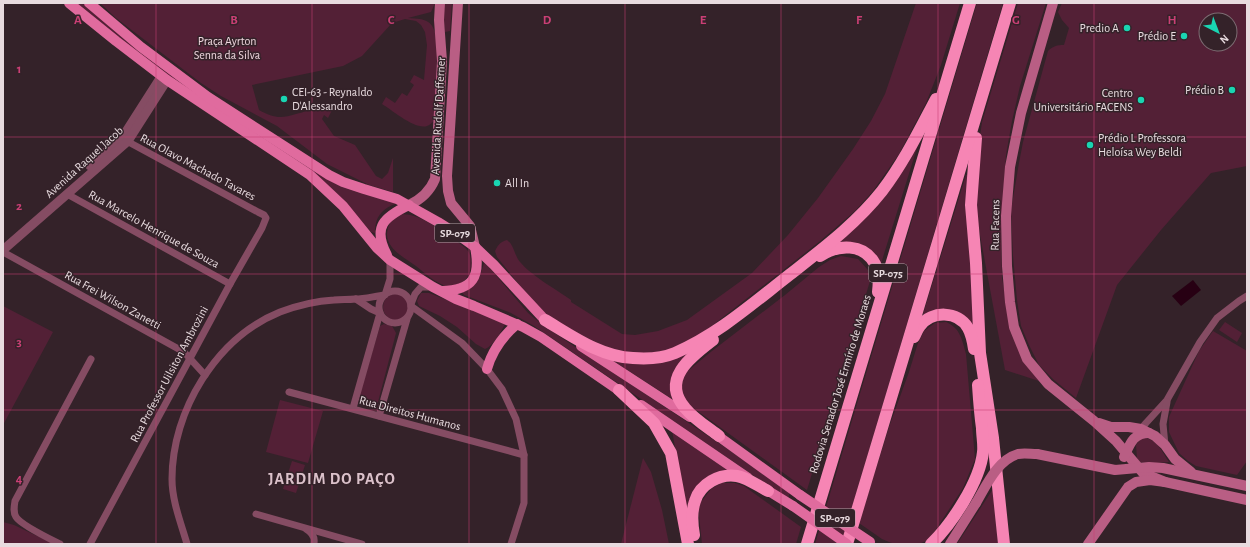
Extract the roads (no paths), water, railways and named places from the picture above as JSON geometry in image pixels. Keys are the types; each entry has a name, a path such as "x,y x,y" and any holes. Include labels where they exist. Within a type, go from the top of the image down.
{"highway":[{"name":"Rodovia Senador José Ermírio de Moraes","path":"807,544 970,3"},
{"path":"847,544 983,97 1010,3"},
{"path":"545,320 603,352 633,358 652,358 674,354 703,340 743,312 850,226 881,191 910,149 951,70"},
{"path":"983,97 974,146 972,205 980,353 994,438 1004,544"},
{"path":"718,436 684,407 677,390 678,376 682,368 691,357 822,255 841,247 850,247 865,253 873,261 877,270 878,291 870,331"},
{"path":"898,375 920,326 926,320 938,315 948,315 964,322 972,336 975,353 983,451 981,464 969,492 954,516 931,544"},
{"path":"619,390 654,423 672,453 688,544"},
{"path":"696,544 692,525 692,513 695,500 702,488 714,480 726,476 737,476 768,491"}],"main road":[{"name":"SP-079","path":"69,3 116,42 165,78 310,175 343,206 377,248 390,260 436,289 456,299 517,324 541,337 768,491 793,506 847,544"},
{"name":"SP-079","path":"89,3 141,47 176,73 208,96 316,167 343,182 397,198 438,222 475,247 494,265 545,320 567,337 718,436 871,543"},
{"name":"Avenida Rudolf Dafferner","path":"409,205 416,202 431,188 435,179 442,61 439,20 440,3"},
{"name":"Avenida Rudolf Dafferner","path":"458,3 447,176 448,191 451,203 470,226 475,247"},
{"name":"Rua Facens","path":"1053,3 1021,114 1010,167 1006,216 1010,302 1014,326 1027,359 1048,384 1116,441 1136,445"},
{"path":"440,28 445,35 456,34"},
{"path":"390,260 380,237 380,230 383,223 389,216 399,209 409,205"},
{"path":"399,209 418,211"},
{"path":"436,289 454,291 463,288 471,282 478,265 475,247"},
{"path":"487,368 493,353 503,339 517,324"},
{"name":"Rua Facens","path":"1094,421 1111,427 1129,427 1136,445"},
{"path":"1115,470 1136,445 1155,436 1165,445 1174,459 1196,475"},
{"path":"950,544 994,473 1007,459 1026,453 1037,454 1115,470 1122,465 1136,445"},
{"path":"1136,445 1155,467 1247,486"},
{"path":"1136,445 1146,475 1165,482"},
{"path":"1088,544 1128,487 1136,482 1150,480 1165,482 1230,496 1236,495 1247,499"}],"street":[{"name":"Avenida Raquel Jacob","path":"3,251 125,140 165,78"},
{"name":"Avenida Raquel Jacob","path":"3,242 125,140"},
{"name":"Rua Olavo Machado Tavares","path":"125,140 264,215"},
{"name":"Rua Marcelo Henrique de Souza","path":"67,194 230,284"},
{"name":"Rua Professor Uilsiton Ambrozini","path":"91,544 230,284 262,228 266,218 264,215"},
{"name":"Rua Frei Wilson Zanetti","path":"3,251 184,352 206,375"},
{"path":"352,408 380,312 380,301 385,295 390,279 390,260"},
{"path":"411,305 415,294 420,287 436,289"},
{"path":"187,544 177,511 172,480 178,433 185,412 210,368 232,343 253,326 280,312 305,305 332,300 356,299 385,295 393,291 403,293 409,299 411,311 407,319 379,416"},
{"path":"1136,445 1167,400 1200,342 1217,318 1247,296"},
{"path":"356,299 371,309 380,312 387,321 392,323 402,322 407,319"},
{"path":"411,305 462,342 487,368 502,389 516,419 524,456 524,503 511,544"},
{"path":"60,544 20,521 16,517 14,506 91,359"},
{"name":"Rua Direitos Humanos","path":"289,392 524,456"},
{"path":"1165,445 1163,424 1167,400"},
{"path":"256,514 322,533 342,541 362,544"},
{"path":"304,528 310,532 314,538 314,544"},
{"path":"314,544 322,533"}],"place":[{"name":"Predio A","path":"1127,28"},
{"name":"Prédio E","path":"1184,36"},
{"name":"Prédio B","path":"1232,90"},
{"name":"CEI-63 - Reynaldo D'Alessandro","path":"284,99"},
{"name":"Centro Universitário FACENS","path":"1141,100"},
{"name":"Prédio L Professora Heloísa Wey Beldi","path":"1090,145"},
{"name":"All In","path":"497,183"}],"district":[{"name":"JARDIM DO PAÇO","path":"332,479"}],"park label":[{"name":"Praça Ayrton Senna da Silva","path":"227,48"}]}
